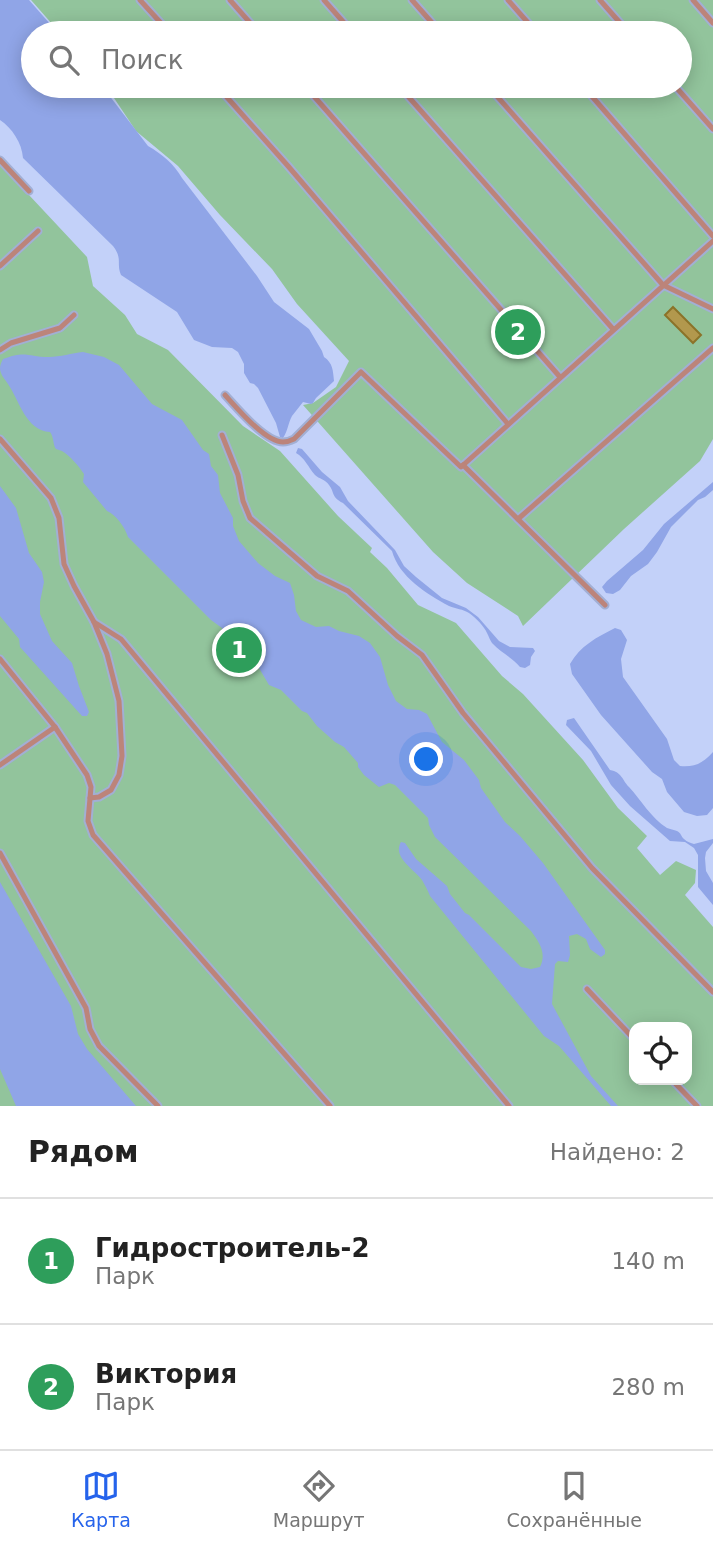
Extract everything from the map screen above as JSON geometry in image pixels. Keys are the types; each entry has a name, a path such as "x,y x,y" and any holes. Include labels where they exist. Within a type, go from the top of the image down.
{"lane":[{"path":"140,0 159,21"},
{"path":"230,0 248,21"},
{"path":"324,0 342,21"},
{"path":"412,0 430,21"},
{"path":"508,0 526,21"},
{"path":"600,0 618,21"},
{"path":"693,0 713,23"},
{"path":"228,98 508,424"},
{"path":"316,98 560,377"},
{"path":"410,98 613,329"},
{"path":"499,98 663,285 713,309"},
{"path":"463,465 713,238 593,98"},
{"path":"686,98 713,129"},
{"path":"0,160 29,191"},
{"path":"0,265 38,231"},
{"path":"0,350 11,343 60,328 74,315"},
{"path":"518,519 713,348"},
{"path":"225,395 246,419 275,440 286,443 294,439 361,372 461,467 463,465 605,606"},
{"path":"222,435 238,475 250,519 317,576 348,591 422,655 463,713 592,868 713,992"},
{"path":"0,439 51,498 59,518 64,564 107,654 118,701 122,756 119,775 111,790 99,797 90,798"},
{"path":"94,622 121,639 509,1106"},
{"path":"0,659 55,727 87,775 91,787 88,821 93,835 330,1106"},
{"path":"0,765 55,727"},
{"path":"0,853 86,1008 90,1029 99,1046 158,1106"},
{"path":"587,989 629,1034"},
{"path":"677,1085 696,1106"}],"green space":[{"path":"31,0 713,0 713,439 700,461 523,626 518,616 467,583 433,552 303,405 313,403 336,387 349,361 297,304 272,269 178,166 136,131 114,98 692,98 692,21 49,21"},
{"path":"0,164 87,257 93,286 125,315 137,334 168,350 243,426 280,451 338,516 372,548 370,552 418,605 456,623 502,676 523,694 583,760 618,808 647,836 637,848 660,875 676,861 696,870 695,883 685,895 713,927 713,1106 0,1106"}],"water":[{"path":"0,0 29,0 47,21 21,21 21,98 111,98 148,146 175,168 274,302 309,329 331,365 334,381 313,403 303,402 292,416 283,438 280,437 258,388 250,383 244,373 244,364 238,352 232,348 212,347 194,340 177,312 121,275 118,254 113,246 23,158 16,136 0,120"},
{"path":"83,352 104,357 119,365 152,404 182,420 203,450 209,454 211,466 218,475 220,493 233,518 239,541 258,563 290,583 296,611 301,620 316,627 329,626 359,636 370,643 380,657 396,701 407,709 427,714 442,742 464,760 505,822 543,863 605,950 601,957 590,949 586,939 577,934 569,936 568,962 558,961 555,964 552,1004 591,1076 618,1106 611,1106 559,1046 544,1036 430,896 422,880 399,853 401,842 447,886 465,913 521,967 531,969 540,967 543,957 531,931 435,837 428,818 395,785 389,783 379,787 364,775 344,747 317,726 307,713 281,690 269,685 259,668 246,654 238,650 222,628 128,537 120,522 83,482 84,474 80,468 65,453 56,449 50,432 29,421 2,376 0,365 3,359 11,356 22,354 53,357"},
{"path":"298,448 340,487 348,501 395,550 404,566 416,577 442,598 466,608 478,617 499,641 510,647 533,648 535,651 530,665 520,667 492,643 480,622 472,615 449,606 407,577 392,551 337,499 327,483 315,475 296,453"},
{"path":"713,482 713,490 698,500 671,527 648,564 631,576 620,590 613,594 606,593 602,587 607,581 643,550 664,524"},
{"path":"0,486 16,508 29,553 42,572 44,582 40,614 52,641 72,663 89,712 87,716 82,716 20,647 19,639 0,616"},
{"path":"615,628 621,630 627,640 621,659 623,677 667,739 674,760 680,766 694,765 713,752 713,808 707,815 697,816 684,812 667,792 662,779 652,772 601,715 572,674 570,664 579,652"},
{"path":"574,718 610,770 619,774 661,824 677,831 685,840 694,844 713,839 705,858 706,871 713,883 713,905 698,887 698,855 694,848 685,842 670,841 630,806 611,785 591,751 566,725 567,720"},
{"path":"0,882 71,1006 78,1034 87,1049 136,1106 16,1106 0,1069"}],"building":[{"path":"673,307 701,335 693,343 665,315"}],"place":[{"name":"Виктория","path":"518,332"},
{"name":"Гидростроитель-2","path":"239,650"}]}
